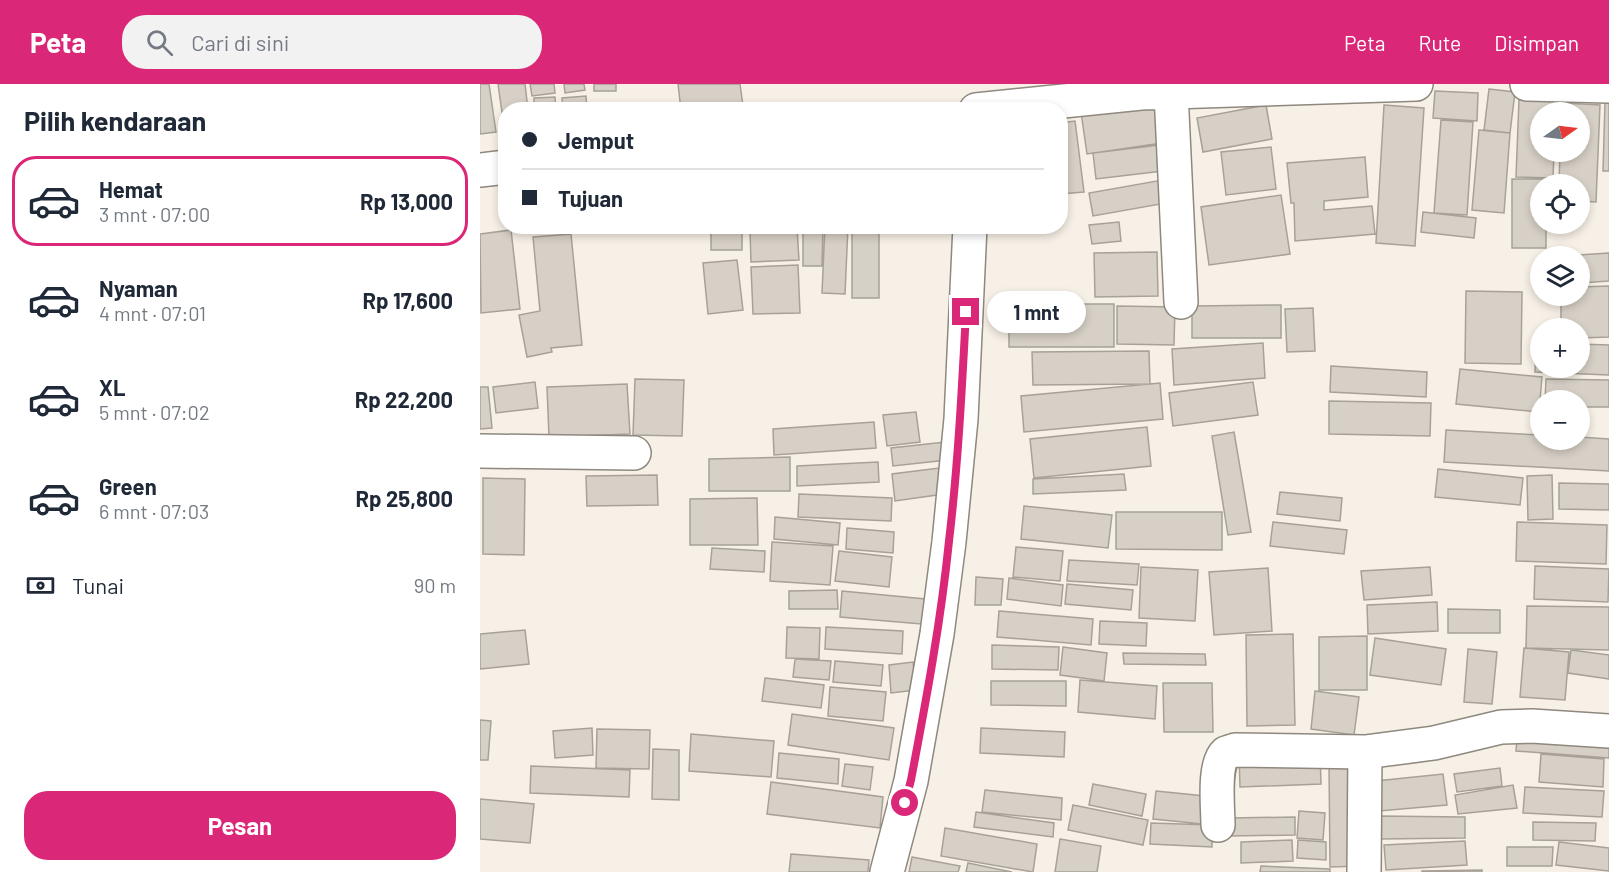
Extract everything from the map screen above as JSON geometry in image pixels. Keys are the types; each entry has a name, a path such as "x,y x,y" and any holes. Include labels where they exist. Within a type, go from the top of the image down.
{"street":[{"path":"976,84 976,102"},
{"path":"1051,102 1172,92 1416,84"},
{"path":"1527,84 1609,87"},
{"path":"1172,92 1181,302"},
{"path":"480,170 498,168"},
{"path":"887,872 913,770 937,634 949,542 961,419 970,234"},
{"path":"480,451 634,453"},
{"path":"1218,825 1218,769 1227,753 1235,750 1365,752 1434,743 1501,727 1532,726 1609,731"},
{"path":"1364,872 1365,752"}],"building":[{"path":"480,84 489,84 496,132 480,134"},
{"path":"498,84 525,84 527,102 501,102"},
{"path":"530,84 554,84 555,93 532,96"},
{"path":"564,84 584,84 585,90 565,93"},
{"path":"594,84 616,84 616,91 594,91"},
{"path":"678,84 740,84 742,102 680,102"},
{"path":"1489,89 1515,92 1510,133 1484,130"},
{"path":"1435,91 1478,93 1477,121 1433,118"},
{"path":"586,96 586,102 562,102 562,98"},
{"path":"555,97 555,102 534,102 534,98"},
{"path":"1519,100 1555,101 1530,102 1530,162 1554,162 1553,174 1530,174 1530,177 1516,177"},
{"path":"1156,101 1162,143 1087,154 1081,112"},
{"path":"1605,102 1609,102 1609,171 1603,171"},
{"path":"1590,104 1600,105 1596,202 1590,202 1590,174 1559,174 1560,162 1590,162"},
{"path":"1266,105 1272,139 1203,152 1197,118"},
{"path":"1384,105 1424,108 1415,246 1376,243"},
{"path":"1441,120 1473,122 1467,215 1434,213"},
{"path":"1075,121 1084,192 1068,193 1068,122"},
{"path":"1479,130 1510,133 1504,213 1472,210"},
{"path":"1168,144 1171,170 1096,179 1093,153"},
{"path":"1271,147 1276,189 1226,195 1221,152"},
{"path":"1365,157 1368,197 1324,201 1324,210 1372,206 1375,234 1295,241 1294,203 1291,203 1287,163"},
{"path":"1168,179 1172,202 1093,216 1089,193"},
{"path":"1512,179 1530,179 1530,234 1546,234 1546,246 1512,248"},
{"path":"1281,195 1290,254 1209,265 1201,207"},
{"path":"1423,212 1476,218 1474,238 1421,232"},
{"path":"1119,222 1121,241 1092,244 1089,225"},
{"path":"498,232 498,234 511,234 520,309 481,313 480,234"},
{"path":"571,234 582,345 551,348 552,352 527,357 519,315 540,311 533,237"},
{"path":"711,234 742,234 742,250 711,250"},
{"path":"750,234 797,234 799,260 751,262"},
{"path":"803,234 823,234 822,266 803,266"},
{"path":"825,234 848,234 845,294 822,293"},
{"path":"852,234 879,234 879,298 852,298"},
{"path":"1157,252 1158,296 1095,297 1094,253"},
{"path":"1609,253 1609,281 1590,282 1590,254"},
{"path":"737,260 743,310 708,314 703,263"},
{"path":"798,265 800,313 753,314 751,267"},
{"path":"1609,286 1609,337 1590,338 1590,318 1561,318 1561,306 1590,306 1590,287"},
{"path":"1466,291 1522,292 1521,364 1465,363"},
{"path":"1009,304 1114,304 1114,347 1009,347"},
{"path":"1281,305 1281,338 1192,338 1192,306"},
{"path":"1117,306 1175,307 1174,345 1117,344"},
{"path":"1313,308 1315,351 1287,352 1285,309"},
{"path":"1263,343 1265,378 1174,385 1172,349"},
{"path":"1590,344 1609,345 1609,375 1590,374"},
{"path":"1149,351 1150,384 1033,385 1032,352"},
{"path":"1331,366 1427,372 1426,397 1330,392"},
{"path":"1460,369 1542,378 1541,390 1530,390 1530,411 1456,404"},
{"path":"635,379 684,380 682,436 633,435"},
{"path":"1546,379 1609,380 1609,407 1590,407 1590,390 1545,390"},
{"path":"535,382 538,408 496,413 493,387"},
{"path":"1253,382 1258,415 1173,426 1169,393"},
{"path":"1160,383 1163,419 1024,432 1021,396"},
{"path":"627,384 630,434 549,437 547,387"},
{"path":"480,387 488,387 492,428 480,429"},
{"path":"1329,401 1431,403 1430,436 1329,434"},
{"path":"916,412 920,442 887,446 883,415"},
{"path":"874,422 876,448 774,455 773,429"},
{"path":"1147,427 1151,466 1034,478 1030,439"},
{"path":"1446,430 1530,434 1530,450 1590,450 1590,438 1609,439 1609,471 1444,462"},
{"path":"1234,432 1251,532 1228,535 1212,436"},
{"path":"945,442 947,460 893,466 891,448"},
{"path":"790,457 790,491 709,491 709,459"},
{"path":"878,462 879,482 797,486 797,466"},
{"path":"947,467 951,493 895,501 892,474"},
{"path":"1438,469 1523,478 1520,505 1435,497"},
{"path":"1124,474 1126,490 1033,494 1033,479"},
{"path":"657,475 658,505 587,506 586,476"},
{"path":"1552,475 1553,519 1528,520 1527,476"},
{"path":"483,478 525,479 524,555 483,554"},
{"path":"1559,483 1609,484 1609,510 1559,509"},
{"path":"1280,492 1342,498 1340,521 1277,514"},
{"path":"799,494 892,498 891,521 798,517"},
{"path":"757,498 758,545 690,545 690,499"},
{"path":"1024,506 1112,515 1108,548 1021,539"},
{"path":"1116,512 1222,512 1222,550 1116,549"},
{"path":"775,517 840,523 838,545 774,539"},
{"path":"1273,522 1347,530 1344,554 1270,546"},
{"path":"1517,522 1607,525 1606,564 1516,561"},
{"path":"847,528 894,532 893,553 846,549"},
{"path":"772,542 833,546 830,585 770,581"},
{"path":"1016,547 1063,551 1060,581 1013,577"},
{"path":"712,548 765,551 764,572 710,569"},
{"path":"839,551 892,557 889,587 835,581"},
{"path":"1069,560 1139,564 1137,585 1067,581"},
{"path":"1535,566 1609,569 1608,602 1534,599"},
{"path":"1141,567 1198,570 1195,621 1139,618"},
{"path":"1430,567 1432,595 1364,600 1361,571"},
{"path":"1268,568 1272,631 1214,635 1209,572"},
{"path":"976,577 1003,579 1001,605 975,605"},
{"path":"1009,578 1063,585 1061,606 1007,599"},
{"path":"1067,584 1133,590 1131,610 1065,604"},
{"path":"837,590 838,609 789,609 789,591"},
{"path":"842,591 936,600 933,625 840,617"},
{"path":"1437,602 1438,631 1368,634 1367,605"},
{"path":"1527,606 1609,607 1609,650 1526,648"},
{"path":"1448,609 1500,610 1500,633 1448,633"},
{"path":"999,611 1093,619 1091,645 997,637"},
{"path":"1100,621 1147,623 1146,646 1099,644"},
{"path":"787,627 820,628 819,659 786,658"},
{"path":"826,627 903,631 902,654 825,649"},
{"path":"525,630 529,664 480,669 480,634"},
{"path":"1293,634 1295,725 1247,726 1246,635"},
{"path":"1367,636 1367,690 1319,690 1319,637"},
{"path":"1375,638 1446,649 1441,685 1370,675"},
{"path":"992,645 1059,647 1058,670 992,669"},
{"path":"1063,647 1107,653 1104,681 1060,675"},
{"path":"1524,648 1569,652 1565,700 1520,697"},
{"path":"1468,649 1497,652 1492,704 1464,702"},
{"path":"1571,650 1609,655 1609,679 1568,673"},
{"path":"1123,653 1205,654 1206,665 1124,664"},
{"path":"795,659 831,661 829,680 793,677"},
{"path":"835,661 883,665 881,686 833,682"},
{"path":"913,662 916,690 891,693 889,665"},
{"path":"765,678 824,685 821,708 762,701"},
{"path":"1080,680 1157,686 1155,719 1078,712"},
{"path":"991,681 1066,681 1066,706 991,705"},
{"path":"1163,683 1212,683 1213,732 1164,732"},
{"path":"830,687 886,692 883,721 828,716"},
{"path":"1315,691 1359,697 1354,735 1311,729"},
{"path":"792,714 894,728 889,760 788,745"},
{"path":"480,720 491,721 488,760 480,760"},
{"path":"1518,727 1609,734 1609,758 1516,751"},
{"path":"592,728 593,755 555,758 553,731"},
{"path":"981,728 1065,732 1064,757 980,753"},
{"path":"597,729 650,730 649,769 596,768"},
{"path":"691,734 774,741 771,777 689,771"},
{"path":"653,749 679,750 679,800 652,799"},
{"path":"779,753 839,759 838,784 777,778"},
{"path":"1320,753 1321,784 1240,787 1239,755"},
{"path":"1541,754 1604,759 1603,787 1539,782"},
{"path":"1360,761 1361,866 1330,867 1329,762"},
{"path":"845,764 873,767 870,790 842,786"},
{"path":"531,766 630,770 629,797 530,793"},
{"path":"1500,768 1502,786 1457,792 1454,774"},
{"path":"1443,774 1447,805 1379,811 1376,781"},
{"path":"771,782 883,797 880,828 767,814"},
{"path":"1093,784 1146,794 1142,816 1089,805"},
{"path":"1513,785 1517,808 1458,814 1455,795"},
{"path":"1525,787 1604,791 1602,817 1523,813"},
{"path":"985,790 1062,798 1061,820 982,812"},
{"path":"1156,791 1215,797 1212,825 1153,819"},
{"path":"480,799 534,804 530,843 480,839"},
{"path":"1073,805 1148,820 1143,845 1068,830"},
{"path":"1299,811 1325,813 1323,840 1297,838"},
{"path":"976,812 1054,823 1053,837 974,827"},
{"path":"1378,816 1465,817 1465,838 1379,839"},
{"path":"1295,817 1295,835 1231,836 1230,818"},
{"path":"1533,822 1596,823 1595,841 1533,840"},
{"path":"1151,823 1212,825 1212,847 1150,844"},
{"path":"945,828 1037,844 1033,872 941,856"},
{"path":"1060,839 1101,846 1097,872 1055,872"},
{"path":"1292,840 1293,861 1241,863 1241,842"},
{"path":"1298,840 1326,842 1326,860 1297,858"},
{"path":"1465,841 1467,865 1386,870 1384,845"},
{"path":"1559,842 1609,848 1609,871 1556,865"},
{"path":"1507,847 1553,847 1552,866 1507,866"},
{"path":"791,854 869,860 868,872 789,872"},
{"path":"912,857 960,866 958,872 909,872"},
{"path":"968,863 1012,872 966,872"},
{"path":"1261,866 1330,869 1330,872 1260,872"},
{"path":"1482,870 1482,872 1422,872 1422,871"}],"route":[{"path":"905,803 937,634 949,542 961,419 966,312"}]}
